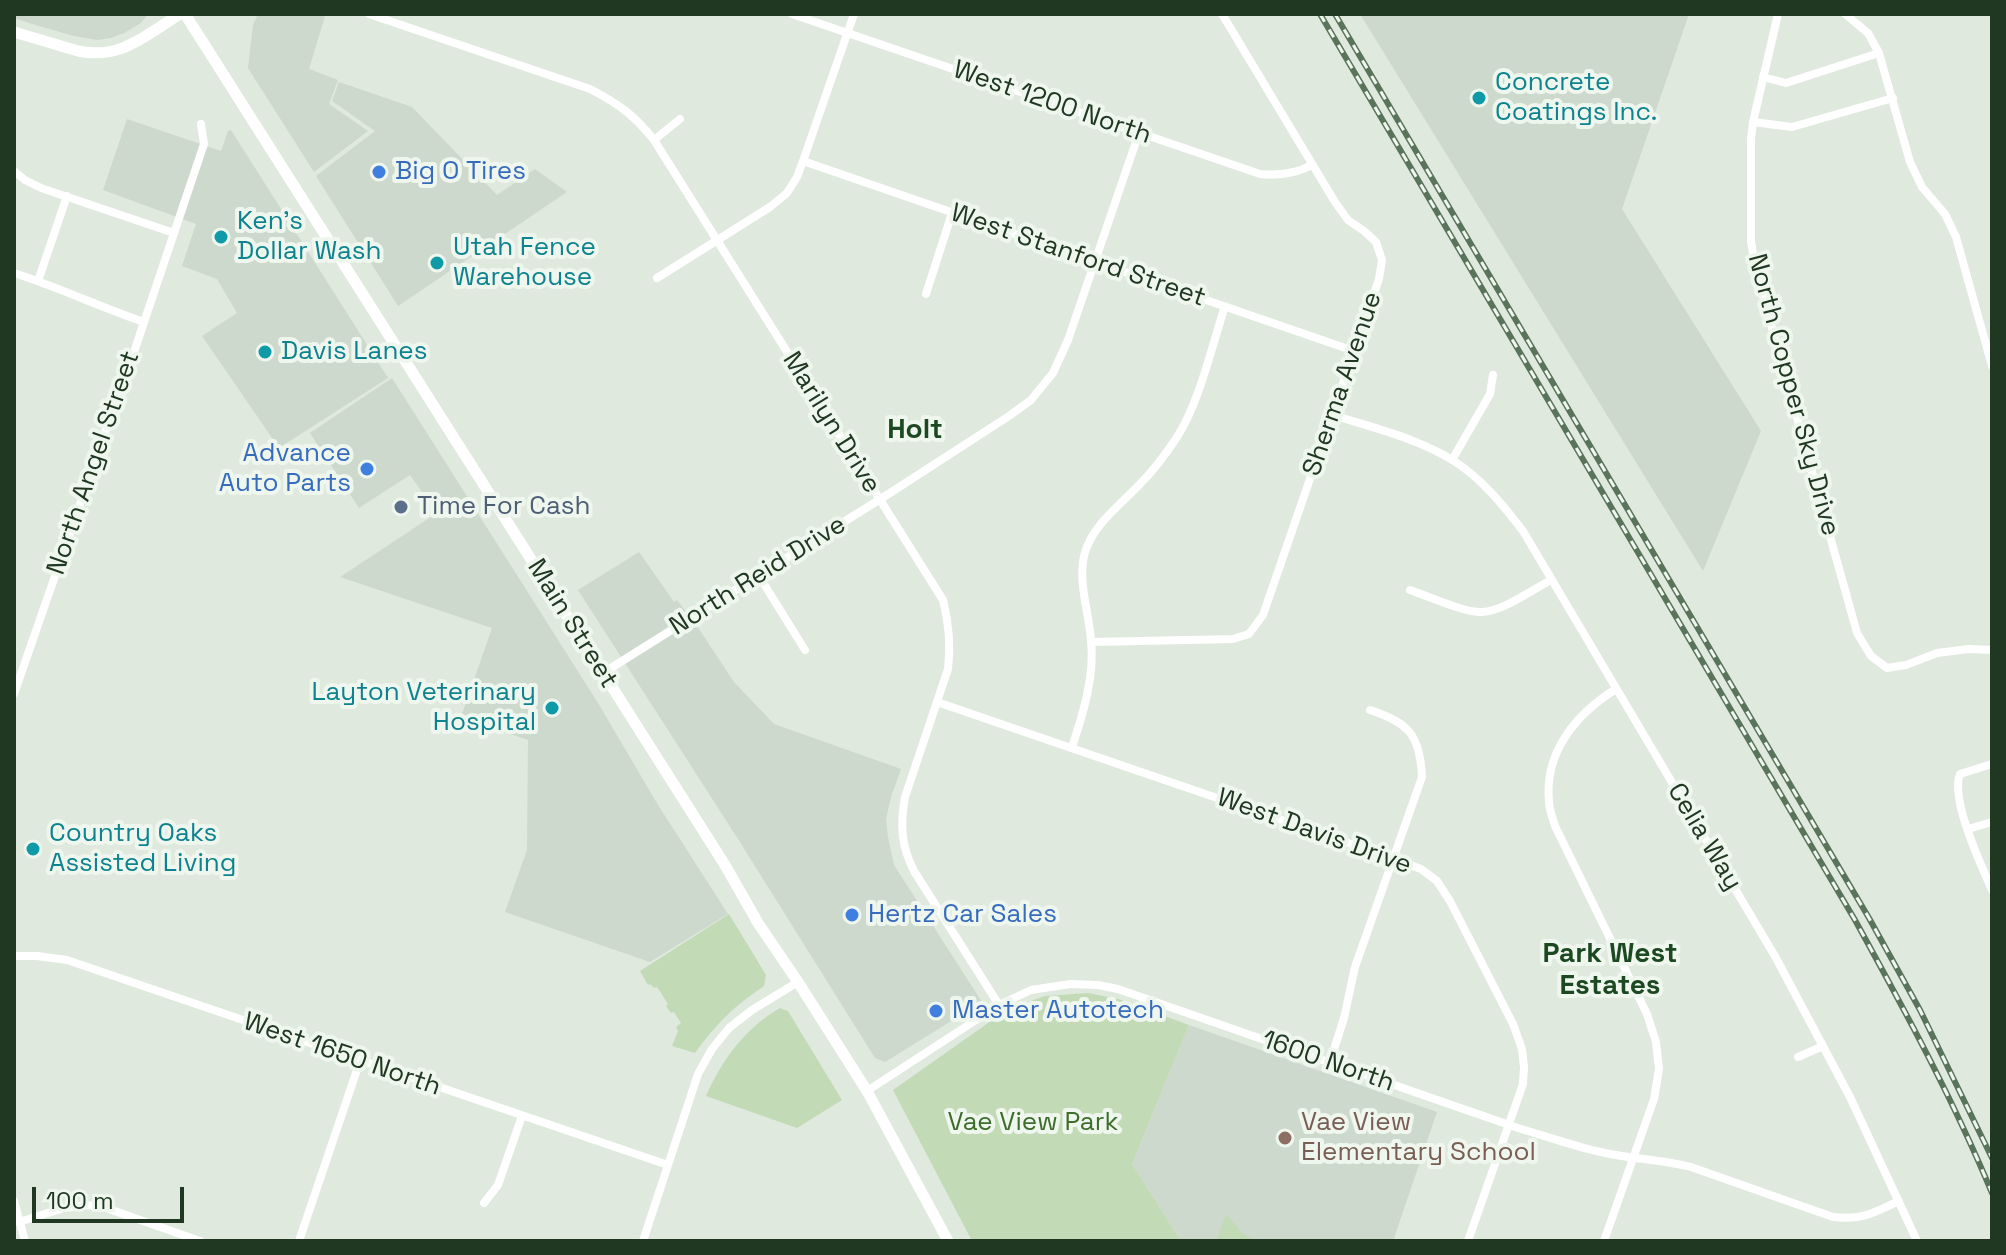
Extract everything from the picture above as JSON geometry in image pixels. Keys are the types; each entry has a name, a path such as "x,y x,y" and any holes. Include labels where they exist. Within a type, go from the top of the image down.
{"main road":[{"path":"14,32 78,51 108,53 132,44 182,14"},
{"name":"Main Street","path":"182,14 867,1091 948,1241"}],"street":[{"name":"Marilyn Drive","path":"369,14 590,89 616,102 654,140 943,600 949,626 948,669 905,797 901,815 902,837 906,854 999,1005"},
{"name":"West 1200 North","path":"792,14 1260,174 1278,176 1312,165"},
{"path":"657,278 770,207 787,193 803,161 854,14"},
{"name":"Sherma Avenue","path":"1092,642 1233,639 1249,634 1263,615 1379,279 1382,260 1376,242 1348,220 1335,202 1222,14"},
{"name":"North Copper Sky Drive","path":"1778,14 1753,122 1751,241 1755,267 1857,633 1871,656 1887,668 1906,665 1937,653 1992,650"},
{"path":"1845,14 1868,33 1879,53 1910,162 1922,187 1945,214 1956,237 1992,366"},
{"path":"1763,77 1786,83 1879,53"},
{"path":"1753,122 1792,127 1893,98"},
{"path":"654,140 680,119"},
{"name":"North Angel Street","path":"14,694 204,144 201,124"},
{"name":"North Reid Drive","path":"603,673 1031,400 1053,373 1068,340 1139,133"},
{"name":"West Stanford Street","path":"803,161 1354,351"},
{"path":"14,171 32,184 174,233"},
{"path":"38,281 67,196"},
{"path":"926,294 952,213"},
{"path":"14,273 144,322"},
{"path":"1072,747 1091,671 1092,642 1082,577 1084,556 1101,524 1142,482 1179,434 1193,405 1225,306"},
{"path":"1452,460 1490,394 1493,375"},
{"name":"Celia Way","path":"1333,415 1419,443 1452,460 1501,502 1523,531 1776,958 1850,1097 1917,1241"},
{"path":"759,576 805,650"},
{"path":"1410,590 1474,612 1485,612 1497,609 1551,580"},
{"path":"1604,1241 1654,1099 1659,1069 1656,1042 1647,1014 1555,826 1549,804 1548,778 1566,733 1582,714 1616,689"},
{"name":"West Davis Drive","path":"937,702 1395,859 1421,869 1437,881 1513,1024 1522,1049 1524,1067 1523,1084 1468,1241"},
{"path":"1330,1062 1355,967 1422,777 1421,754 1412,733 1394,718 1370,710"},
{"path":"1992,764 1960,774 1957,783 1968,829 1992,890"},
{"path":"1968,829 1992,822"},
{"name":"West 1650 North","path":"14,956 67,960 668,1165"},
{"path":"643,1241 698,1074 712,1049 729,1028 752,1010 798,982"},
{"name":"1600 North","path":"867,1091 999,1005 1031,990 1070,984 1098,985 1118,989 1580,1147 1691,1167 1833,1217 1853,1219 1899,1201"},
{"path":"1798,1057 1823,1046"},
{"path":"299,1241 360,1061"},
{"path":"484,1203 498,1185 522,1116"},
{"path":"14,1201 25,1241"},
{"path":"19,1222 64,1208 87,1205 106,1208 176,1237 200,1241"}],"shaded area":[{"path":"14,14 148,14 141,23 124,33 97,40 32,24 14,18"},
{"path":"258,14 325,16 309,69 338,80 329,104 368,131 314,172 248,68 253,25"},
{"path":"1360,14 1689,14 1622,209 1761,431 1703,571"},
{"path":"339,82 412,107 497,195 535,169 567,192 398,306 316,176 375,131 332,101"},
{"path":"127,119 221,151 231,130 388,378 279,448 202,336 237,313 217,279 182,266 196,224 103,190"},
{"path":"392,378 728,914 650,962 505,912 527,850 528,740 461,717 492,628 340,577 437,513 410,475 359,508 310,433"},
{"path":"639,552 674,602 677,600 699,629 734,682 774,724 901,769 886,819 894,865 982,1002 885,1062 875,1058 578,590"},
{"name":"Vae View Elementary School","path":"1189,1025 1437,1112 1393,1241 1181,1241 1132,1164"}],"green space":[{"path":"729,914 766,975 764,986 726,1016 695,1053 672,1046 678,1031 676,1027 681,1023 666,1006 668,1004 657,987 648,985 640,971"},
{"name":"Vae View Park","path":"1088,993 1118,999 1189,1025 1132,1164 1181,1241 972,1241 893,1090 1008,1009 1045,996"},
{"path":"780,1008 788,1011 842,1100 797,1128 706,1096 719,1070 745,1035"},
{"path":"1226,1214 1242,1233 1255,1241 1216,1241"}],"railway":[{"path":"1320,14 1855,920 1910,1021 1992,1193"},
{"path":"1335,14 1869,918 1920,1010 1992,1158"}],"place":[{"name":"Concrete Coatings Inc.","path":"1479,98"},
{"name":"Big O Tires","path":"379,172"},
{"name":"Ken's Dollar Wash","path":"221,237"},
{"name":"Utah Fence Warehouse","path":"437,263"},
{"name":"Davis Lanes","path":"265,352"},
{"name":"Advance Auto Parts","path":"367,469"},
{"name":"Time For Cash","path":"401,507"},
{"name":"Layton Veterinary Hospital","path":"552,708"},
{"name":"Country Oaks Assisted Living","path":"33,849"},
{"name":"Hertz Car Sales","path":"852,915"},
{"name":"Master Autotech","path":"936,1011"},
{"name":"Vae View Elementary School","path":"1285,1138"}],"district":[{"name":"Holt","path":"915,430"},
{"name":"Park West Estates","path":"1610,970"}]}
